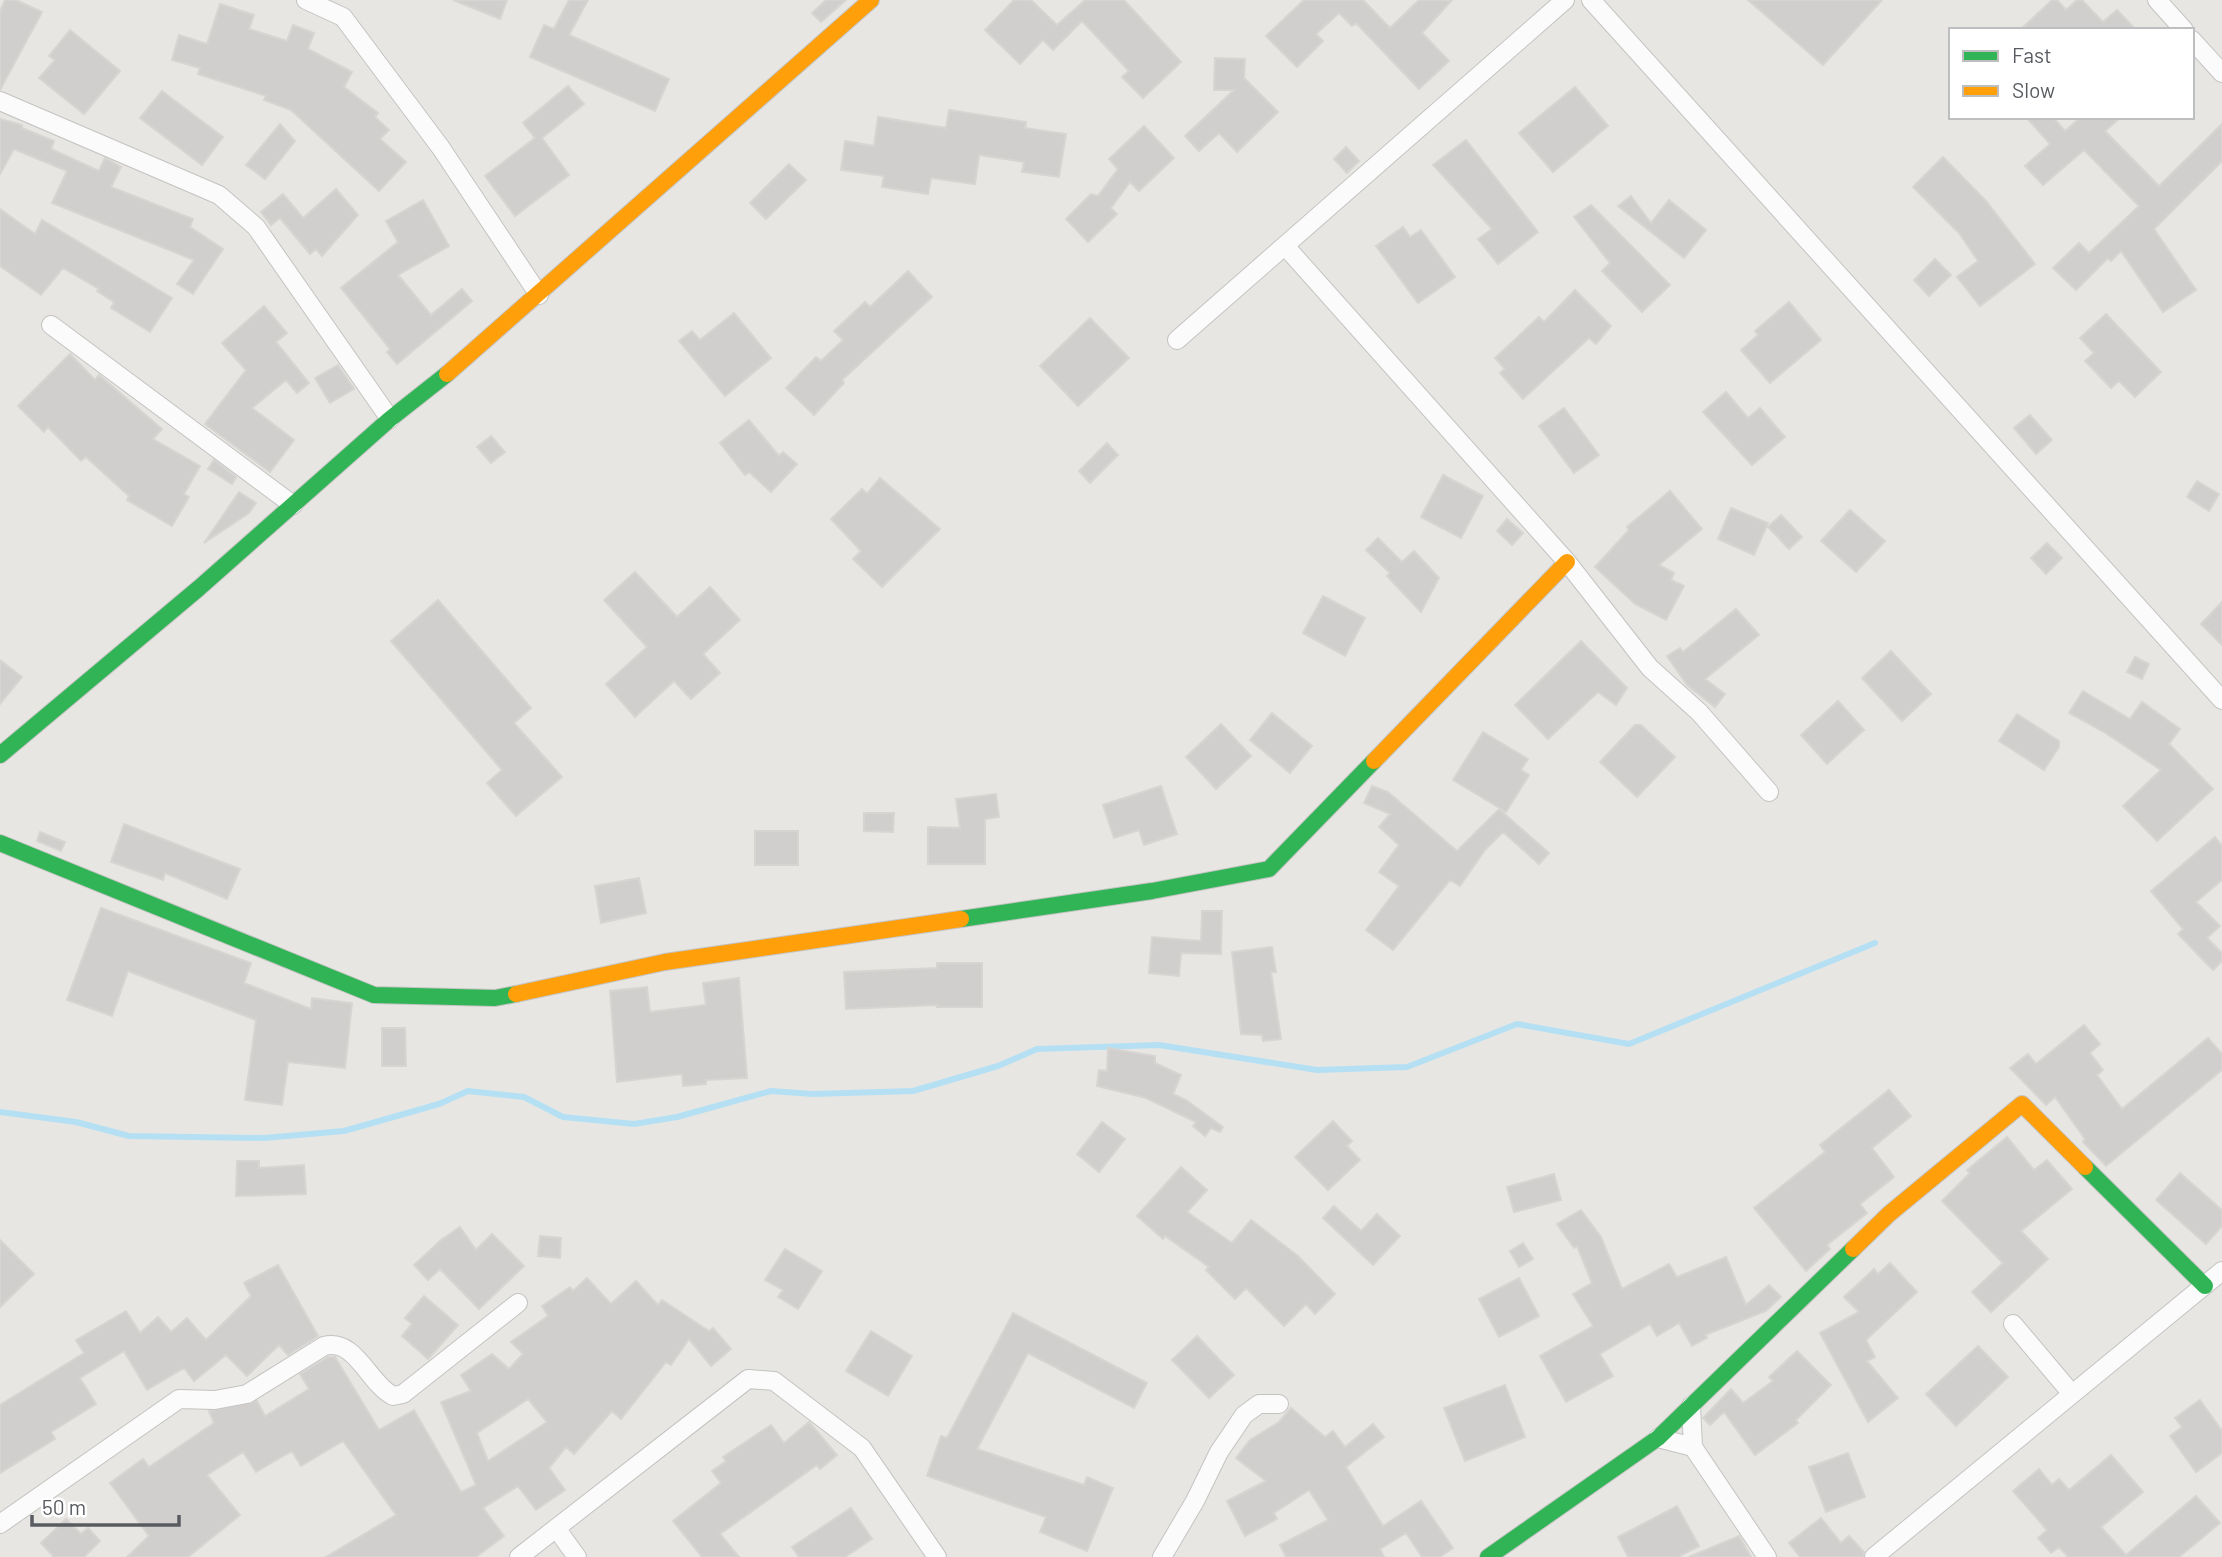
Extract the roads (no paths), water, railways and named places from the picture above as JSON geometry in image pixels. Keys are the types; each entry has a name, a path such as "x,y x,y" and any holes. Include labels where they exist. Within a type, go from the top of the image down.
{"street":[{"path":"306,0 343,17 441,148 539,295"},
{"path":"0,755 390,419 443,379 871,0"},
{"path":"1177,340 1565,0"},
{"path":"1591,0 2222,700"},
{"path":"2157,0 2181,28"},
{"path":"2194,42 2222,73"},
{"path":"0,101 219,195 256,227 390,419"},
{"path":"1286,247 1567,562 1650,668 1699,712 1769,792"},
{"path":"51,325 293,505"},
{"path":"0,843 374,995 495,998 665,962 1153,891 1269,869 1567,562"},
{"path":"1488,1557 1658,1438 1889,1214 2022,1104 2205,1286"},
{"path":"1874,1557 2222,1271"},
{"path":"0,1524 179,1399 215,1400 247,1394 324,1346 336,1343 347,1348 385,1392 393,1396 403,1394 518,1303"},
{"path":"2013,1324 2072,1394"},
{"path":"519,1557 748,1380 774,1381 862,1448 937,1557"},
{"path":"1162,1557 1195,1501 1219,1452 1244,1415 1259,1404 1279,1404"},
{"path":"1691,1406 1693,1447 1767,1557"},
{"path":"1658,1438 1693,1447"},
{"path":"556,1528 577,1557"}],"waterway":[{"path":"0,1112 76,1122 129,1136 264,1138 344,1131 439,1104 468,1091 524,1097 563,1117 634,1124 677,1117 771,1091 813,1094 913,1091 998,1066 1037,1049 1159,1045 1317,1070 1407,1067 1517,1024 1629,1044 1875,943"}]}
